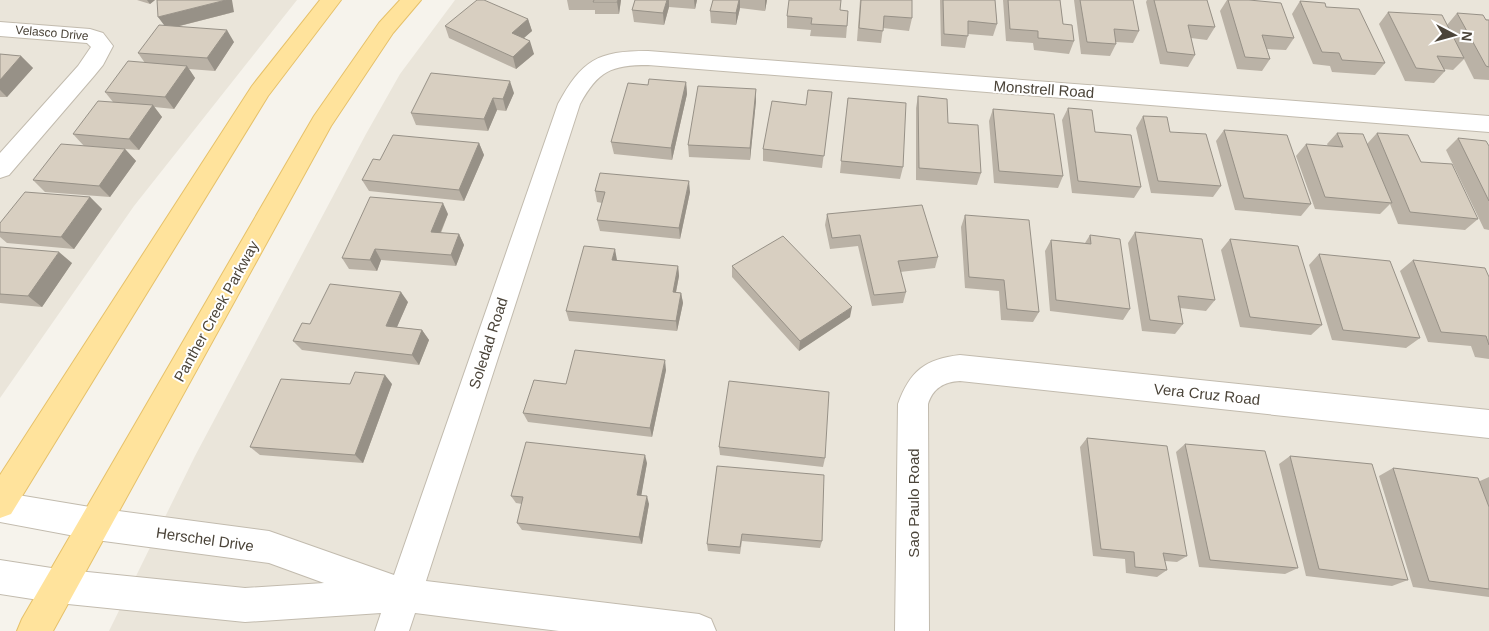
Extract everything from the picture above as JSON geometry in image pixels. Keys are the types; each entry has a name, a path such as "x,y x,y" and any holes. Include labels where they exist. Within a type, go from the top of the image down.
{"main road":[{"path":"0,503 260,91 331,0"},
{"name":"Panther Creek Parkway","path":"34,631 322,122 386,28 411,0"}],"street":[{"name":"Velasco Drive","path":"0,29 90,36 101,43 101,49 96,60 0,169"},
{"name":"Monstrell Road","path":"600,65 624,59 648,58 1489,124"},
{"name":"Soledad Road","path":"392,631 569,104 586,74 600,65"},
{"name":"Vera Cruz Road","path":"928,379 936,372 960,368 1489,424"},
{"name":"Sao Paulo Road","path":"912,631 913,404 919,386 928,379"},
{"name":"Herschel Drive","path":"0,507 96,524 269,547 404,595"},
{"name":"Herschel Drive","path":"0,577 58,586 245,605 404,595 699,631"}],"shaded area":[{"path":"0,0 297,0 134,206 0,398"},
{"path":"455,0 1489,0 1489,631 109,631 195,456 366,134 400,74"}],"building":[{"path":"157,0 226,0 158,17"},
{"path":"477,0 484,0 528,19 512,33 530,41 513,57 445,26"},
{"path":"594,0 618,0 617,2 593,2"},
{"path":"635,0 667,0 663,13 632,10"},
{"path":"713,0 739,0 736,13 710,11"},
{"path":"789,0 841,0 840,10 848,11 847,26 811,24 812,18 787,16"},
{"path":"861,0 912,0 912,18 884,16 883,31 859,28"},
{"path":"943,0 995,0 997,24 968,21 968,36 944,34"},
{"path":"1008,0 1060,0 1063,24 1072,25 1074,41 1038,38 1038,31 1010,29"},
{"path":"1080,0 1133,0 1139,31 1114,29 1116,44 1087,42"},
{"path":"1154,0 1207,0 1215,27 1188,25 1195,55 1167,52"},
{"path":"1228,0 1281,3 1294,38 1262,35 1270,59 1245,57"},
{"path":"1300,1 1325,3 1326,7 1359,9 1385,63 1342,60 1339,53 1322,52"},
{"path":"1388,12 1442,15 1464,58 1437,56 1445,71 1416,68"},
{"path":"1457,13 1483,15 1486,20 1489,20 1489,67 1486,66"},
{"path":"159,25 227,30 207,58 138,53"},
{"path":"0,54 21,56 0,80"},
{"path":"128,61 187,66 165,97 105,92"},
{"path":"431,73 510,81 503,99 493,98 484,119 411,113"},
{"path":"649,79 686,82 671,148 611,142 628,83 648,85"},
{"path":"698,86 756,89 750,148 688,145"},
{"path":"808,90 832,92 824,156 763,149 772,101 806,105"},
{"path":"918,96 947,99 948,123 978,125 981,173 919,168"},
{"path":"848,98 906,103 903,167 841,161"},
{"path":"98,101 153,105 129,139 73,134"},
{"path":"1068,108 1092,110 1095,132 1131,135 1141,187 1078,181"},
{"path":"993,109 1054,114 1063,176 999,171"},
{"path":"1143,116 1167,117 1170,132 1206,134 1221,186 1158,181"},
{"path":"1224,130 1287,135 1311,204 1244,198"},
{"path":"1337,133 1363,134 1392,203 1325,197 1306,144 1343,147"},
{"path":"1377,133 1408,135 1421,162 1452,164 1478,219 1410,212"},
{"path":"393,135 479,143 459,190 362,180 373,159 380,160"},
{"path":"1458,138 1486,141 1489,146 1489,201"},
{"path":"61,144 125,149 99,186 33,180"},
{"path":"600,173 689,181 679,228 597,220 605,192 595,191"},
{"path":"25,192 90,197 61,237 0,232 0,223"},
{"path":"370,197 443,203 431,232 459,234 451,255 375,249 370,260 342,258"},
{"path":"922,205 938,257 898,261 906,292 874,295 860,235 832,238 827,214"},
{"path":"965,215 1029,220 1039,312 1007,309 1004,280 969,277"},
{"path":"1135,232 1202,239 1215,300 1178,296 1183,324 1150,320"},
{"path":"1090,235 1120,239 1130,309 1056,300 1051,240 1091,244"},
{"path":"783,236 852,307 800,341 732,266"},
{"path":"1230,239 1298,246 1322,325 1250,317"},
{"path":"584,246 615,249 612,260 678,266 673,292 681,293 676,321 566,311"},
{"path":"0,247 59,252 28,296 0,294"},
{"path":"1319,254 1390,261 1420,338 1343,330"},
{"path":"1413,260 1485,268 1489,277 1489,345 1486,336 1441,332"},
{"path":"330,284 401,292 386,326 422,330 412,355 293,341 302,323 310,324"},
{"path":"575,350 665,360 650,428 523,413 534,380 566,384"},
{"path":"355,372 385,375 355,455 250,447 281,379 350,384"},
{"path":"729,381 829,392 825,458 719,447"},
{"path":"1087,438 1167,446 1187,556 1163,553 1167,570 1135,567 1134,552 1101,549"},
{"path":"526,442 645,455 637,495 647,496 639,537 517,523 523,497 511,496"},
{"path":"1185,444 1265,451 1298,568 1210,560"},
{"path":"1290,456 1372,464 1408,580 1319,569"},
{"path":"717,466 824,475 822,541 742,534 740,547 707,544"},
{"path":"1393,468 1478,478 1489,507 1489,589 1429,581"}]}
